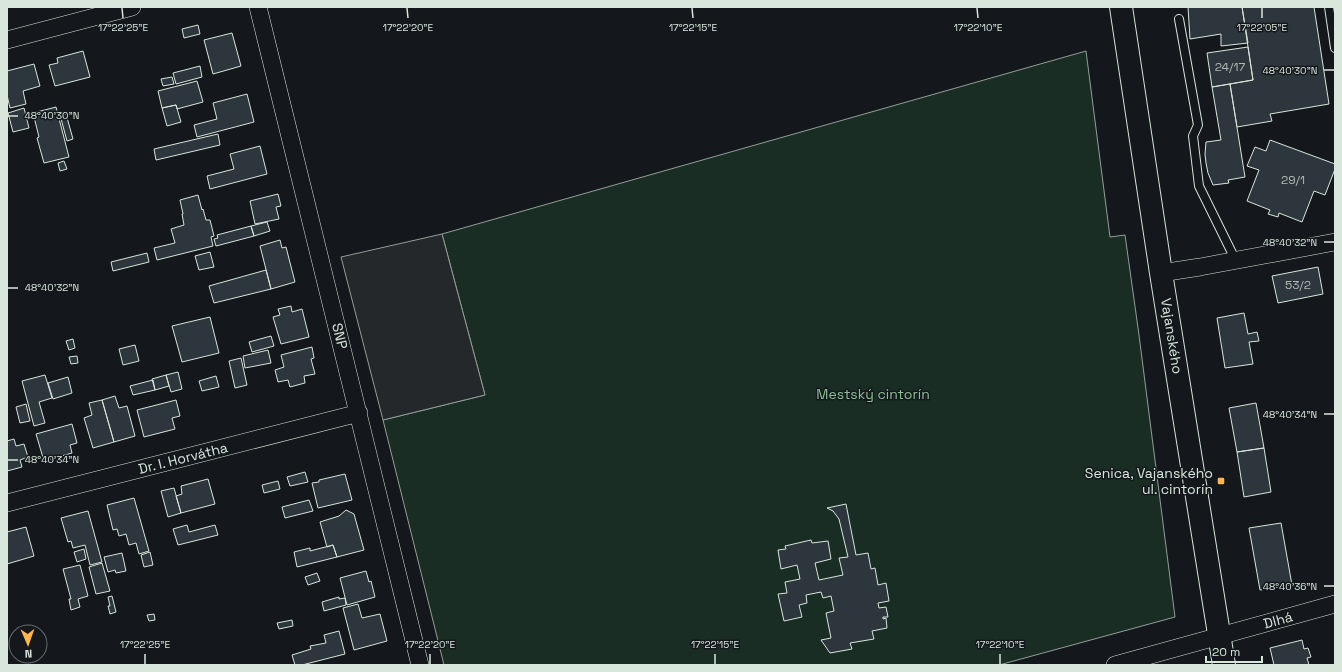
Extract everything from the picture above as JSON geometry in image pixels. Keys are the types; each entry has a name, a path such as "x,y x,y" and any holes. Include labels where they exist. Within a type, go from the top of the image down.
{"main road":[{"name":"Vajanského","path":"1124,10 1161,273 1224,665"}],"street":[{"path":"7,40 132,7"},
{"name":"SNP","path":"258,7 420,665"},
{"path":"1161,273 1236,261 1335,242"},
{"name":"Dr. I. Horvátha","path":"7,503 359,413"},
{"name":"Dlhá","path":"1115,665 1335,604"}],"lane":[{"path":"1329,7 1335,48"},
{"path":"1179,19 1198,125 1193,136 1199,186 1236,261"}],"green space":[{"name":"Mestský cintorín","path":"1086,51 1110,237 1125,235 1175,617 999,665 444,665 383,420 485,395 442,234"}],"shaded area":[{"path":"442,234 485,395 383,420 341,257"}],"building":[{"path":"1188,7 1242,7 1248,43 1221,46 1221,34 1190,39"},
{"path":"1242,7 1314,7 1329,104 1270,114 1272,121 1237,127 1230,84 1253,80"},
{"path":"198,25 200,34 184,38 182,29"},
{"path":"232,33 241,66 213,74 204,40"},
{"path":"1248,47 1253,80 1212,87 1207,53"},
{"path":"83,51 90,77 55,86 49,65 58,63 57,58"},
{"path":"34,64 40,86 23,91 26,104 10,108 7,95 7,71"},
{"path":"200,66 202,77 176,84 173,73"},
{"path":"172,77 174,84 163,86 161,79"},
{"path":"197,81 203,102 177,109 176,105 162,108 158,91"},
{"path":"1230,84 1245,177 1228,180 1229,183 1213,185 1206,163 1206,142 1221,140 1212,87"},
{"path":"247,94 254,122 197,137 194,125 217,119 213,103"},
{"path":"176,105 181,122 167,126 162,108"},
{"path":"56,107 69,157 44,163 37,138 39,137 33,113"},
{"path":"24,108 29,128 13,132 8,113"},
{"path":"66,114 73,139 67,141 60,115"},
{"path":"218,134 220,145 156,160 154,149"},
{"path":"1270,140 1335,164 1335,169 1325,195 1314,191 1302,222 1279,213 1278,217 1268,214 1270,210 1247,201 1259,170 1247,166 1255,147 1266,151"},
{"path":"260,146 267,174 210,189 207,176 234,169 230,154"},
{"path":"64,161 67,169 60,171 58,163"},
{"path":"278,194 281,206 276,207 279,219 255,224 250,201"},
{"path":"198,195 206,220 210,220 214,236 211,237 213,246 157,260 154,248 175,243 171,229 184,225 180,200"},
{"path":"267,222 270,231 254,236 251,226"},
{"path":"251,226 254,236 216,246 214,239 218,238 217,235"},
{"path":"280,240 282,248 286,247 295,282 271,289 260,246"},
{"path":"210,252 214,267 199,270 195,256"},
{"path":"147,253 149,262 113,271 111,262"},
{"path":"1318,267 1323,294 1278,303 1272,276"},
{"path":"266,270 271,289 214,303 209,286"},
{"path":"291,306 292,312 302,309 309,337 281,344 273,317 280,315 278,309"},
{"path":"1244,313 1248,334 1257,332 1259,341 1249,342 1253,364 1225,368 1217,318"},
{"path":"210,317 219,353 182,362 172,326"},
{"path":"271,336 274,346 252,352 249,342"},
{"path":"73,339 75,348 69,350 66,341"},
{"path":"135,345 139,361 123,365 119,349"},
{"path":"312,347 314,358 311,359 315,374 304,376 305,383 290,387 288,380 278,382 275,370 284,367 281,355"},
{"path":"268,350 271,363 245,368 243,356"},
{"path":"77,356 78,363 71,364 69,357"},
{"path":"241,358 247,385 235,388 229,361"},
{"path":"178,372 182,389 171,392 166,375"},
{"path":"45,375 52,398 39,402 45,423 34,426 22,381"},
{"path":"166,375 169,386 155,390 152,379"},
{"path":"216,376 219,387 202,391 199,381"},
{"path":"68,377 72,393 53,399 48,383"},
{"path":"153,380 155,390 133,395 130,386"},
{"path":"115,396 119,408 127,406 135,436 114,442 102,400"},
{"path":"102,400 114,442 93,448 84,418 92,415 89,403"},
{"path":"176,400 180,416 172,418 175,429 144,437 137,410"},
{"path":"1256,403 1264,448 1237,452 1229,408"},
{"path":"26,404 30,421 20,423 16,407"},
{"path":"72,424 77,443 70,445 72,453 44,461 36,434"},
{"path":"14,439 16,446 24,444 28,457 20,460 22,467 7,471 7,441"},
{"path":"1264,448 1271,492 1244,497 1237,452"},
{"path":"305,472 308,482 290,486 287,477"},
{"path":"345,474 352,500 318,508 312,483"},
{"path":"208,479 215,504 181,513 176,496 182,494 181,486"},
{"path":"278,481 280,489 264,493 262,485"},
{"path":"174,488 181,513 168,517 161,491"},
{"path":"134,498 149,551 139,554 136,543 129,545 126,534 119,536 117,529 113,530 107,505"},
{"path":"309,500 313,511 285,518 282,507"},
{"path":"846,504 856,555 868,553 871,569 875,568 878,585 886,583 889,601 878,603 879,608 886,607 888,617 883,617 883,619 886,618 887,628 872,631 874,639 850,643 852,649 830,653 821,640 831,638 826,613 834,611 831,596 823,598 821,592 806,595 807,603 799,605 802,617 784,621 778,594 787,593 785,582 800,579 797,565 781,569 778,550 786,549 785,546 811,540 812,543 828,541 831,559 815,563 819,580 843,575 839,558 848,557 839,519 833,511 827,508"},
{"path":"346,510 354,514 364,550 337,557 333,545 327,547 320,522 339,516"},
{"path":"88,511 102,562 90,565 85,545 73,548 71,541 68,542 61,518"},
{"path":"1281,523 1292,585 1260,590 1249,528"},
{"path":"187,525 189,532 215,525 218,535 178,545 173,529"},
{"path":"26,527 34,556 7,564 7,532"},
{"path":"333,545 337,557 297,567 294,552 310,548 310,551"},
{"path":"84,549 86,559 77,562 74,552"},
{"path":"150,552 153,565 144,567 141,555"},
{"path":"122,553 126,571 116,573 115,570 108,572 104,557"},
{"path":"102,563 110,591 96,594 89,567"},
{"path":"80,565 88,596 78,599 80,607 71,610 69,599 71,599 63,569"},
{"path":"366,571 369,582 371,581 375,597 347,605 340,578"},
{"path":"317,573 320,581 308,585 305,577"},
{"path":"112,596 116,612 110,614 108,597"},
{"path":"339,597 339,599 345,598 346,605 324,611 322,602"},
{"path":"358,604 362,618 380,614 387,641 354,650 343,608"},
{"path":"154,614 155,620 149,621 147,615"},
{"path":"292,620 293,626 279,629 277,623"},
{"path":"339,631 345,654 302,665 295,665 292,655 311,649 310,646 326,643 324,635"},
{"path":"1302,640 1304,649 1308,648 1311,657 1307,658 1309,665 1274,665 1270,648"}],"place":[{"name":"Senica, Vajanského ul. cintorín","path":"1221,481"}]}
